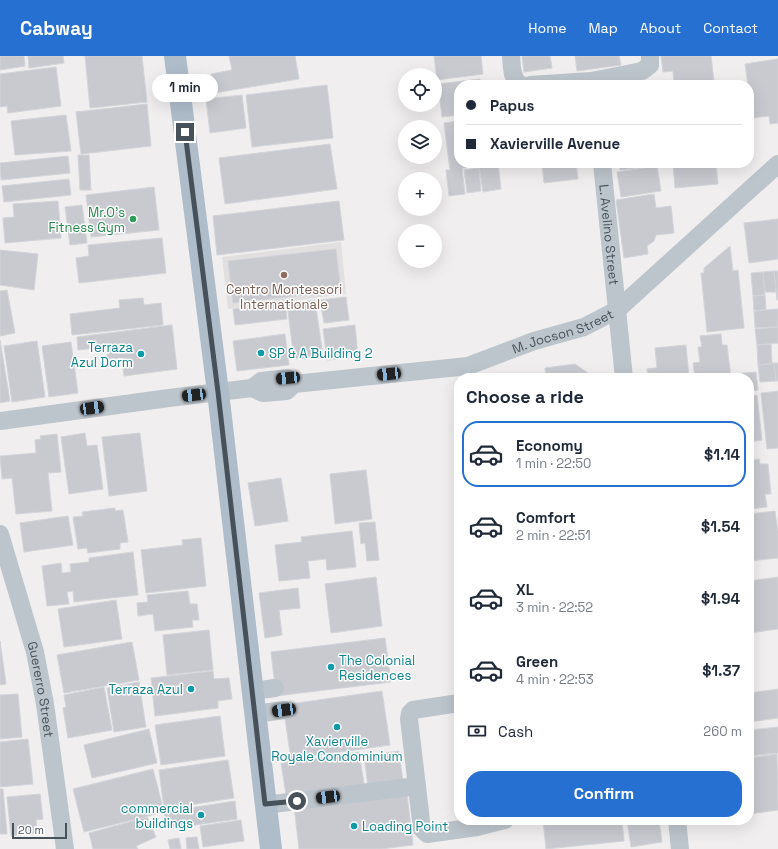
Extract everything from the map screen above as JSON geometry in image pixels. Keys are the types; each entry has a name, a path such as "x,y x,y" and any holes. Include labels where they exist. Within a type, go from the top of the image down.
{"main road":[{"path":"175,56 218,392 271,849"}],"street":[{"path":"510,56 513,76 515,80"},
{"path":"604,80 642,71 650,65 650,56"},
{"name":"M. Jocson Street","path":"0,421 252,388 263,393 288,391 294,384 468,366 534,341 584,326 617,310 778,164"},
{"name":"L. Avelino Street","path":"603,168 623,373"},
{"name":"Guererro Street","path":"0,534 35,652 66,849"},
{"path":"252,691 275,688"},
{"path":"454,704 413,710 410,713 409,719 422,829 427,834 482,825"},
{"path":"255,714 284,710"},
{"path":"265,804 417,786"},
{"path":"678,825 680,849"}],"shaded area":[{"name":"Centro Montessori Internationale","path":"341,242 346,294 228,309 222,257"}],"building":[{"path":"0,56 24,56 25,66 0,70"},
{"path":"28,56 63,56 64,63 29,68"},
{"path":"85,56 142,56 147,102 90,108"},
{"path":"229,56 295,56 299,79 214,93 211,74 232,70"},
{"path":"434,56 481,56 483,74 442,79 442,68 436,68"},
{"path":"522,56 550,56 552,68 524,72"},
{"path":"575,56 619,56 621,65 577,71"},
{"path":"661,56 711,56 714,80 674,80 673,71 663,72"},
{"path":"778,59 778,123 770,124 769,116 754,118 754,80 747,80 745,64"},
{"path":"56,67 61,106 8,113 7,106 0,107 0,74"},
{"path":"454,82 454,116 442,117 442,84"},
{"path":"327,85 333,138 252,147 246,95"},
{"path":"242,95 246,128 210,133 206,99"},
{"path":"147,104 151,146 81,154 76,112"},
{"path":"66,115 71,151 15,155 11,121"},
{"path":"454,122 454,168 462,168 465,194 449,196 446,170 450,170 444,123"},
{"path":"330,144 337,189 225,204 219,158"},
{"path":"78,155 89,155 91,190 80,190"},
{"path":"68,156 70,173 1,180 0,163"},
{"path":"479,168 498,168 501,189 483,192"},
{"path":"479,168 481,191 467,193 464,170"},
{"path":"542,168 577,168 578,179 544,183"},
{"path":"620,168 635,168 620,170"},
{"path":"644,168 657,168 661,191 621,197 617,172"},
{"path":"673,168 716,168 718,184 675,188"},
{"path":"69,179 71,195 4,202 2,186"},
{"path":"154,187 159,230 91,237 86,195"},
{"path":"654,194 656,208 671,206 674,233 656,235 654,241 647,246 648,254 624,258 616,200"},
{"path":"58,201 61,238 5,243 3,218 14,217 13,204"},
{"path":"339,201 344,240 217,255 213,216"},
{"path":"82,205 87,243 70,245 65,207"},
{"path":"778,219 778,259 749,263 744,223"},
{"path":"162,238 166,273 79,283 76,258 89,256 88,245"},
{"path":"730,246 733,271 738,270 744,328 707,332 701,273 704,273 704,268"},
{"name":"Centro Montessori Internationale","path":"336,249 341,291 233,303 228,261"},
{"path":"0,250 38,254 34,290 0,285"},
{"path":"774,271 778,271 778,300 777,300"},
{"path":"774,271 776,292 765,292 763,272"},
{"path":"763,272 765,295 753,296 751,273"},
{"path":"7,290 15,333 0,336 0,291"},
{"path":"765,295 766,310 754,311 753,296"},
{"path":"346,297 349,320 324,323 320,300"},
{"path":"143,298 144,305 161,303 163,325 72,335 70,314 120,308 119,300"},
{"path":"315,300 323,356 294,359 287,304"},
{"path":"285,303 287,319 235,325 233,309"},
{"path":"778,309 778,327 755,328 754,311"},
{"name":"Terraza Azul Dorm","path":"172,325 177,369 124,376 122,358 108,359 106,347 78,350 77,337"},
{"path":"355,325 358,357 327,360 323,329"},
{"path":"778,327 778,343 757,345 755,329"},
{"name":"SP & A Building 2","path":"285,334 289,365 237,371 233,341"},
{"path":"721,334 722,345 727,345 730,373 694,373 693,363 700,362 698,347 702,347 700,336"},
{"path":"0,340 10,401 0,403"},
{"path":"37,341 45,397 12,402 4,346"},
{"path":"71,342 78,393 49,397 42,346"},
{"path":"771,344 772,364 758,365 757,345"},
{"path":"686,345 689,373 647,373 647,369 657,368 655,348"},
{"path":"774,363 778,363 778,381 776,381"},
{"path":"774,363 776,381 760,382 758,365"},
{"path":"575,364 588,373 546,373 545,368"},
{"path":"756,372 758,390 754,390 754,373 744,373"},
{"path":"778,391 778,448 767,449 761,393"},
{"path":"754,395 757,395 762,440 754,441"},
{"path":"85,433 87,446 97,445 103,489 69,494 61,437"},
{"path":"140,433 147,491 109,496 102,437"},
{"path":"57,434 61,472 48,473 52,511 16,514 12,478 2,479 0,456 36,453 35,440 41,439 40,436"},
{"path":"759,459 760,464 768,464 771,494 765,494 767,507 754,508 754,460"},
{"path":"366,470 372,519 335,524 330,474"},
{"path":"281,478 288,521 255,526 248,483"},
{"path":"115,508 115,511 123,510 128,542 120,543 120,549 88,553 87,548 78,549 73,517 83,516 82,512"},
{"path":"775,511 778,532 778,558 754,560 754,513"},
{"path":"68,516 73,545 24,552 20,523"},
{"path":"375,522 379,560 367,561 365,543 361,544 359,523"},
{"path":"352,531 356,567 327,570 326,559 308,561 310,578 279,581 275,545 302,542 301,537"},
{"path":"201,538 206,586 146,593 141,550 183,545 182,540"},
{"path":"133,552 138,595 74,602 73,591 67,592 69,604 47,606 42,566 61,563 62,573 71,572 70,564 89,562 89,558"},
{"path":"376,577 382,626 331,633 325,584"},
{"path":"778,577 778,629 754,632 754,580"},
{"path":"298,588 300,608 279,610 282,635 265,638 259,593"},
{"path":"188,591 190,604 197,604 199,620 192,620 193,627 155,631 153,614 138,616 137,603 148,602 147,595"},
{"path":"116,600 122,639 64,647 58,609"},
{"path":"209,630 213,670 167,675 163,635"},
{"name":"The Colonial Residences","path":"385,638 391,682 276,696 271,652"},
{"path":"0,641 6,684 0,685"},
{"path":"132,642 139,680 64,693 57,655"},
{"name":"Terraza Azul","path":"213,671 214,679 229,678 232,699 218,701 218,708 155,716 151,678"},
{"path":"139,682 146,727 114,732 107,688"},
{"path":"104,687 112,730 68,738 63,708 66,707 64,695"},
{"path":"778,689 778,718 754,721 754,692"},
{"name":"Xavierville Royale Condominium","path":"382,691 390,745 291,759 283,705"},
{"path":"18,694 22,737 0,739 0,695"},
{"path":"220,716 225,756 161,765 155,725"},
{"path":"778,727 778,753 754,755 754,729"},
{"path":"149,729 157,763 92,778 84,745"},
{"path":"28,739 33,784 0,787 0,742"},
{"path":"399,751 403,782 368,787 364,756"},
{"path":"359,752 365,790 287,801 281,763"},
{"path":"777,754 778,810 754,813 754,757"},
{"path":"228,760 234,798 164,809 159,770"},
{"path":"153,769 164,812 84,832 73,789"},
{"path":"0,789 3,789 7,834 0,834"},
{"name":"Loading Point","path":"407,793 413,845 381,849 299,849 294,806"},
{"path":"40,794 43,819 36,820 37,833 11,836 7,797"},
{"name":"commercial buildings","path":"235,801 237,819 167,829 164,812"},
{"path":"147,817 156,837 136,846 138,849 93,849 89,833"},
{"path":"241,820 244,841 203,847 200,826"},
{"path":"544,825 622,825 624,841 546,849"},
{"path":"628,825 660,825 662,842 631,847"},
{"path":"197,837 199,849 187,849 186,838"},
{"path":"179,838 181,849 170,849 168,840"}],"place":[{"name":"Mr.O's Fitness Gym","path":"133,219"},
{"name":"Centro Montessori Internationale","path":"284,275"},
{"name":"SP & A Building 2","path":"261,353"},
{"name":"Terraza Azul Dorm","path":"141,354"},
{"name":"The Colonial Residences","path":"331,667"},
{"name":"Terraza Azul","path":"191,689"},
{"name":"Xavierville Royale Condominium","path":"337,727"},
{"name":"commercial buildings","path":"201,815"},
{"name":"Loading Point","path":"354,826"}],"route":[{"path":"185,132 218,392 265,804 297,801"}]}
